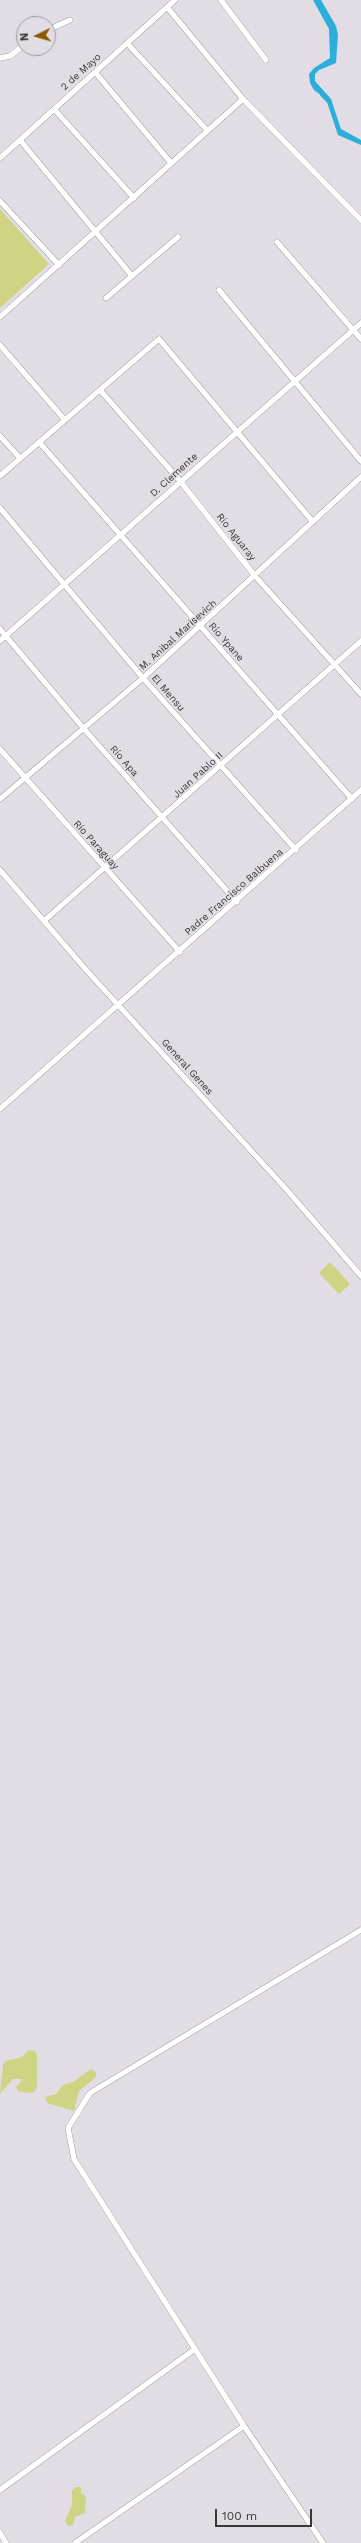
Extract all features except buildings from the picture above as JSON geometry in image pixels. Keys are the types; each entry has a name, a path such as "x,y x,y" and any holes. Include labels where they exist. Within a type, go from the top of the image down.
{"street":[{"name":"2 de Mayo","path":"0,157 175,0"},
{"path":"221,0 266,60"},
{"path":"167,7 243,99 361,220"},
{"path":"56,26 70,20"},
{"path":"127,43 207,130"},
{"path":"0,58 10,56 16,51"},
{"path":"95,72 171,163"},
{"path":"0,317 243,99"},
{"path":"54,109 134,198"},
{"path":"20,140 132,276"},
{"path":"0,201 59,265"},
{"path":"106,298 178,237"},
{"path":"277,242 361,339"},
{"path":"219,290 361,462"},
{"name":"D. Clemente","path":"0,641 361,323"},
{"path":"0,476 159,339 313,522"},
{"path":"0,345 65,420"},
{"name":"Río Aguaray","path":"100,390 180,481 255,576 361,694"},
{"path":"0,436 20,458"},
{"name":"Río Ypane","path":"39,442 352,799"},
{"name":"M. Anibal Marisevich","path":"0,799 85,730 201,626 361,477"},
{"name":"El Mensu","path":"0,508 143,678 296,850"},
{"name":"Río Apa","path":"0,629 85,730 237,902"},
{"name":"Juan Pablo II","path":"45,920 361,641"},
{"name":"Río Paraguay","path":"0,749 180,952"},
{"name":"Padre Francisco Balbuena","path":"0,1109 296,850 361,790"},
{"name":"General Genes","path":"0,870 118,1005 287,1190 361,1276"},
{"path":"323,2543 244,2426 74,2159 68,2128 90,2093 361,1930"},
{"path":"0,2490 195,2349"},
{"path":"75,2543 244,2426"},
{"path":"0,2533 6,2543"}],"green space":[{"path":"0,209 49,264 0,308"},
{"path":"330,1262 350,1284 339,1294 319,1273"},
{"path":"29,2050 35,2051 37,2055 37,2087 34,2092 29,2093 18,2091 16,2087 23,2079 13,2079 0,2094 3,2064 6,2061 22,2057"},
{"path":"91,2069 96,2072 96,2077 79,2091 74,2111 47,2103 46,2097 56,2094 63,2085 73,2082"},
{"path":"75,2487 81,2487 81,2493 86,2496 85,2513 75,2517 73,2525 68,2526 65,2521 72,2505 72,2491"}],"water":[{"path":"313,0 321,0 336,26 338,35 336,63 319,70 315,74 315,81 331,99 341,129 361,140 361,145 338,135 326,99 314,90 310,83 309,74 314,68 330,58 329,29"}],"waterway":[{"path":"321,95 328,102"}]}
